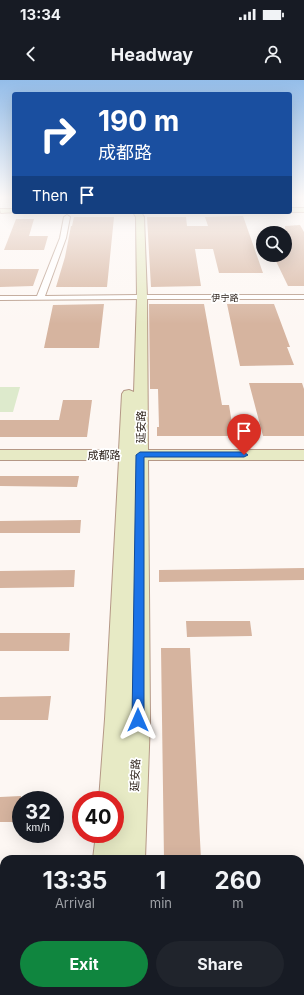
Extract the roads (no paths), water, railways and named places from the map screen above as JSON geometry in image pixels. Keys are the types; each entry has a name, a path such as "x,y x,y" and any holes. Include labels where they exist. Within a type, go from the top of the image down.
{"street":[{"path":"40,298 63,239"},
{"name":"延安路","path":"132,855 138,720 134,455 139,297 135,239"},
{"name":"延安路","path":"113,791 134,455 142,297 141,239"},
{"name":"伊宁路","path":"0,298 304,297"},
{"name":"成都路","path":"0,455 304,455"},
{"path":"107,855 108,843"}]}
